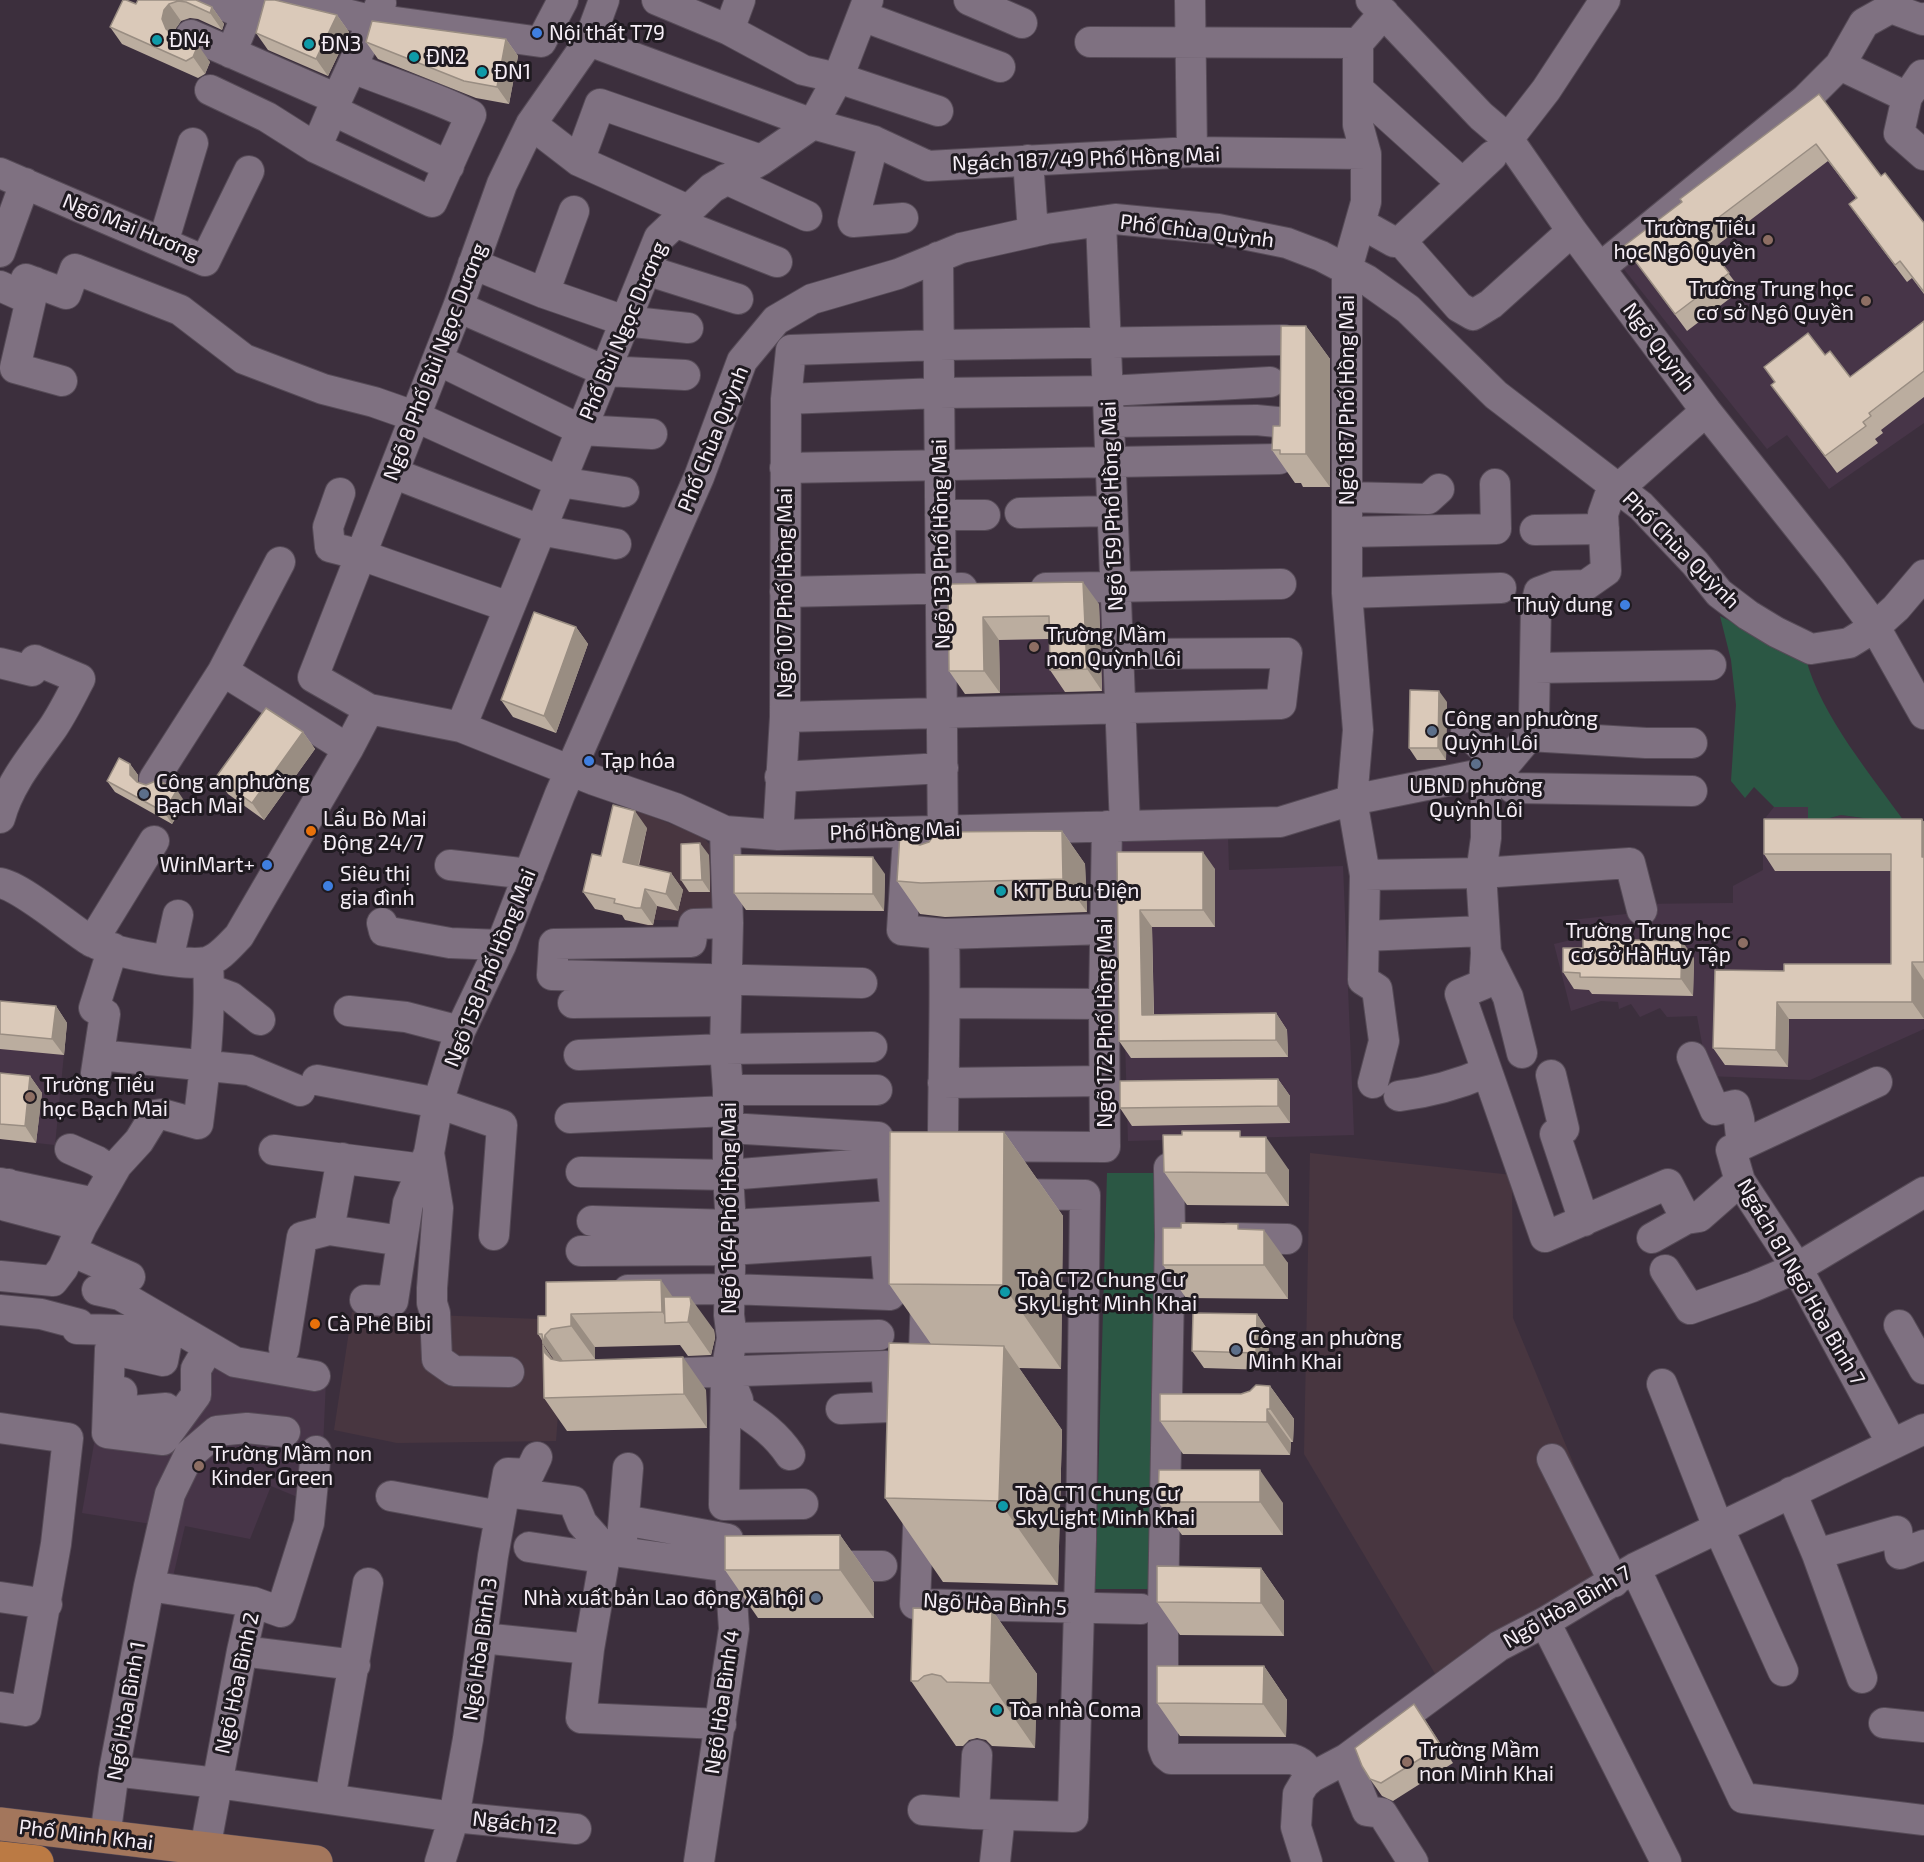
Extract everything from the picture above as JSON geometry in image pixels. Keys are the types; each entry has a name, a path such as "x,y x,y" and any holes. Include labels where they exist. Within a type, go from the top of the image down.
{"highway":[{"path":"0,1858 37,1862"}],"main road":[{"name":"Phố Minh Khai","path":"0,1824 316,1862"}],"street":[{"path":"212,0 249,8 231,53"},
{"path":"290,0 366,19 378,10 541,42 563,0"},
{"name":"Ngõ 8 Phố Bùi Ngọc Dương","path":"369,709 313,677 438,360 502,184 531,124 589,41 604,0"},
{"path":"657,0 729,30 803,70 838,78 938,111"},
{"path":"729,30 740,0"},
{"path":"969,0 1022,23"},
{"path":"1190,0 1192,152"},
{"path":"1360,223 1394,242 1401,241 1500,148 1546,90 1600,2"},
{"path":"1600,268 1805,100 1840,65 1864,23 1894,4 1923,20 1924,18"},
{"path":"1090,42 1358,43 1377,6"},
{"name":"Ngõ Quỳnh","path":"1377,6 1480,116 1500,148 1572,231 1706,411 1831,568 1875,627 1920,696"},
{"path":"865,8 1000,67"},
{"name":"Phố Bùi Ngọc Dương","path":"461,727 659,238 712,188 761,160 813,124 838,78 865,8"},
{"path":"316,148 378,10"},
{"path":"191,35 334,104 449,166"},
{"name":"Ngách 187/49 Phố Hồng Mai","path":"589,41 813,124 874,141 928,165 1192,152 1366,154"},
{"name":"Ngõ 187 Phố Hồng Mai","path":"1358,43 1358,125 1366,154 1366,202 1347,269 1347,592 1358,730 1352,800 1365,875 1363,980 1377,989 1384,1041 1386,1090 1432,1092 1487,1072"},
{"path":"1840,65 1918,83 1899,133 1924,155"},
{"path":"210,90 267,117 316,148 432,202 471,115 445,102 353,68"},
{"path":"1358,89 1462,183"},
{"path":"579,161 600,104 761,160"},
{"path":"531,124 579,161 681,216 777,262"},
{"path":"874,141 853,222 903,219"},
{"path":"163,243 193,143"},
{"path":"1028,160 1033,232"},
{"name":"Ngõ Mai Hương","path":"12,178 205,261 249,171"},
{"path":"0,252 12,178"},
{"path":"726,179 807,216"},
{"path":"544,293 574,212"},
{"name":"Phố Chùa Quỳnh","path":"570,770 699,477 742,361 776,320 812,299 898,274 961,248 1033,232 1101,221 1115,219 1218,229 1287,243 1321,256 1367,280 1408,309 1496,395 1641,506 1719,592 1748,615 1811,649 1849,643 1875,627 1896,608 1924,575"},
{"name":"Ngõ 159 Phố Hồng Mai","path":"1101,221 1121,709 1116,826"},
{"path":"1401,241 1459,307 1473,315 1491,304 1572,231"},
{"name":"Ngõ 133 Phố Hồng Mai","path":"938,257 943,861"},
{"path":"473,264 544,293 625,321 688,328"},
{"path":"0,286 20,295 26,279 66,294 75,269 180,310 244,359 323,389 374,402 414,416 560,482 624,492"},
{"path":"646,270 738,299"},
{"path":"35,282 15,368 62,381"},
{"path":"458,307 605,372 686,375"},
{"path":"939,345 1284,340"},
{"name":"Ngõ 107 Phố Hồng Mai","path":"778,835 785,717 785,468 786,399 790,350 939,345"},
{"path":"438,360 581,430 651,434"},
{"path":"786,399 939,393 1108,391 1270,382"},
{"path":"1686,1219 1668,1184 1545,1238 1460,994 1484,984 1485,942 1481,873 1494,770 1529,736 1534,718 1536,605 1539,592 1555,585 1586,585 1606,571 1604,514 1609,497 1706,411"},
{"path":"1109,422 1256,420 1277,422"},
{"path":"785,468 1279,459"},
{"path":"393,472 540,530 616,544"},
{"path":"1347,532 1496,529 1495,484"},
{"path":"1347,497 1428,499 1439,489"},
{"path":"340,493 328,527 330,547 361,555 509,607"},
{"path":"1020,513 1113,511"},
{"path":"940,515 985,515"},
{"path":"1535,530 1604,529"},
{"path":"154,778 223,672 280,562"},
{"path":"1023,588 1281,584"},
{"path":"785,592 988,588"},
{"path":"1347,592 1501,588"},
{"path":"785,717 1281,704 1287,652 1118,654"},
{"path":"0,663 32,671 35,660 80,679 62,714 8,795 0,818"},
{"path":"1535,668 1711,665"},
{"path":"223,672 348,749"},
{"path":"0,1276 53,1281 63,1268 113,1172 139,1141 155,1115 162,1114 198,1124 203,1078 208,976 220,954 239,936 369,709"},
{"name":"Phố Hồng Mai","path":"369,709 461,727 675,808 725,831 778,835 1280,822 1352,800 1494,770"},
{"path":"1466,732 1494,770 1513,788 1692,791"},
{"path":"1529,736 1646,743 1692,743"},
{"path":"780,777 943,768"},
{"name":"Ngõ 158 Phố Hồng Mai","path":"508,1371 454,1371 437,1359 432,1288 438,1208 426,1161 438,1103 460,1031 501,945 570,770"},
{"name":"Ngõ 172 Phố Hồng Mai","path":"943,1083 943,1146 1105,1147 1105,929 1116,826"},
{"path":"908,830 902,930 944,934 1105,929"},
{"name":"Ngõ 164 Phố Hồng Mai","path":"725,831 728,923 725,1049 731,1238 729,1315 732,1338 726,1371 724,1505 803,1504"},
{"path":"154,841 102,945 94,1008 105,1014 97,1065 203,1078 249,1070 308,1086 438,1103 502,1125 494,1235"},
{"path":"1365,875 1481,873 1630,863 1642,910"},
{"path":"450,865 529,874"},
{"path":"0,883 21,892 102,945 168,960 208,976 231,998 260,1020"},
{"path":"168,960 178,915"},
{"path":"382,923 384,931 450,944 501,945"},
{"path":"726,990 552,975 554,944 691,942 694,924 728,923"},
{"path":"944,934 946,1003 943,1083 1104,1081"},
{"path":"1364,936 1485,942"},
{"path":"1485,942 1508,998 1522,1053"},
{"path":"573,1003 726,990 862,983"},
{"path":"946,1003 1104,1004"},
{"path":"349,1011 406,1017 460,1031"},
{"path":"579,1055 725,1049 872,1047"},
{"name":"Ngách 81 Ngõ Hòa Bình 7","path":"1692,1057 1716,1110 1735,1105 1739,1119 1737,1148 1740,1181 1797,1268 1892,1444"},
{"path":"1551,1075 1564,1129 1555,1134 1584,1221"},
{"path":"1737,1148 1877,1082"},
{"path":"570,1118 728,1110 877,1090"},
{"path":"728,1110 878,1137"},
{"path":"70,1149 97,1161 113,1172"},
{"path":"274,1150 342,1158 426,1161 408,1203 393,1301 365,1300"},
{"path":"329,1230 342,1158"},
{"path":"581,1172 728,1175 891,1162 896,1216 731,1238 581,1251"},
{"path":"1168,1168 1190,1237 1178,1410 1163,1747 1166,1755 1171,1759 1292,1759 1305,1766 1312,1778"},
{"path":"1652,1238 1686,1219 1699,1217 1740,1181"},
{"path":"4,1183 6,1206 83,1227 130,1277"},
{"path":"1665,1270 1690,1309 1797,1268 1924,1192"},
{"name":"Ngõ Hòa Bình 5","path":"923,1810 987,1815 1073,1817 1079,1607 1085,1195 977,1194"},
{"path":"592,1221 731,1238 885,1240 890,1295 730,1289 603,1290"},
{"path":"284,1349 302,1238 329,1230 402,1241"},
{"path":"1190,1237 1287,1239"},
{"path":"922,1405 927,1263"},
{"path":"97,1290 120,1295 172,1331 209,1347 235,1362 315,1376"},
{"path":"0,1310 41,1314 79,1324 77,1329 172,1331"},
{"path":"1899,1325 1924,1370"},
{"path":"172,1331 163,1361 110,1349 115,1390 106,1432 163,1440 196,1395 196,1369 209,1347"},
{"path":"732,1338 879,1335"},
{"path":"631,1375 886,1366 889,1407 841,1409"},
{"path":"726,1371 738,1400 738,1409 766,1427 781,1441 790,1455"},
{"path":"1662,1384 1718,1527 1783,1671"},
{"path":"115,1390 165,1405"},
{"path":"0,1428 68,1438 56,1544 26,1711 0,1707"},
{"name":"Ngõ Hòa Bình 1","path":"105,1837 114,1771 149,1586 170,1494 189,1455 217,1431 247,1428 285,1431"},
{"name":"Ngõ Hòa Bình 7","path":"1307,1862 1296,1827 1298,1794 1304,1784 1346,1759 1499,1646 1625,1575 1718,1527 1924,1429"},
{"name":"Ngõ Hòa Bình 2","path":"205,1849 242,1651 254,1602 282,1611 309,1523 316,1451"},
{"name":"Ngõ Hòa Bình 3","path":"440,1862 454,1817 468,1738 508,1473 529,1474 537,1457"},
{"path":"1552,1459 1625,1575 1743,1798 1924,1820"},
{"path":"628,1468 624,1520 613,1551 589,1649 581,1718 721,1725"},
{"name":"Ngõ Hòa Bình 5","path":"920,1475 915,1605 1141,1609"},
{"path":"1791,1492 1817,1554 1862,1678"},
{"path":"391,1496 503,1504 573,1501 582,1523 613,1551"},
{"name":"Ngõ Hòa Bình 4","path":"624,1520 728,1539 734,1629 699,1862"},
{"path":"1817,1554 1897,1531 1900,1554 1924,1545"},
{"path":"529,1547 589,1556 613,1551 730,1567 882,1566"},
{"path":"330,1799 368,1583"},
{"path":"149,1586 254,1602"},
{"path":"0,1597 46,1604"},
{"path":"1545,1622 1666,1862"},
{"path":"482,1638 589,1649"},
{"path":"242,1651 355,1665"},
{"path":"1884,1723 1924,1727"},
{"path":"977,1755 987,1815 1002,1861"},
{"path":"1346,1759 1366,1811 1382,1813 1413,1862"},
{"name":"Ngách 12","path":"114,1771 217,1783 454,1817 576,1829"}],"shaded area":[{"path":"1818,112 1924,225 1924,423 1829,489 1787,435 1767,449 1619,263"},
{"name":"Trường Mầm non Quỳnh Lôi","path":"1103,600 1105,691 965,694 964,602"},
{"path":"629,807 703,837 719,855 717,921 655,920 653,927 625,920 626,916 595,909 604,871"},
{"name":"Trường Trung học cơ sở Hà Huy Tập","path":"1774,807 1808,807 1809,824 1841,815 1924,827 1924,1029 1810,1080 1708,1076 1697,1016 1667,1017 1660,1008 1640,1017 1631,1004 1619,1009 1618,1002 1601,1001 1571,1011 1554,944 1571,940 1571,920 1635,913 1635,904 1733,903 1733,886 1763,870 1763,821"},
{"path":"1228,837 1229,870 1343,866 1354,1135 1128,1141 1119,839"},
{"name":"Trường Tiểu học Bạch Mai","path":"0,1016 67,1023 55,1145 0,1139"},
{"path":"1310,1153 1512,1175 1513,1318 1619,1573 1440,1682 1304,1454"},
{"path":"352,1312 565,1320 556,1441 397,1443 334,1430"},
{"name":"Trường Mầm non Kinder Green","path":"208,1353 326,1380 323,1447 307,1501 271,1486 250,1539 185,1526 171,1585 139,1580 151,1524 82,1513 94,1444 98,1436 164,1443"}],"green space":[{"path":"1720,616 1806,659 1813,680 1835,724 1906,824 1841,815 1808,824 1808,807 1774,807 1754,787 1745,798 1731,781 1736,705 1731,660"},
{"path":"1107,1173 1159,1173 1152,1589 1095,1589"}],"building":[{"path":"123,0 136,4 138,0 196,0 212,7 210,13 186,2 178,1 169,4 164,10 162,19 166,29 198,45 193,57 186,61 110,27"},
{"path":"265,0 275,0 337,15 316,59 256,33"},
{"path":"372,21 506,39 497,87 464,81 366,42"},
{"path":"1819,94 1881,176 1885,173 1924,223 1924,292 1900,261 1895,265 1849,204 1857,198 1816,144 1698,233 1729,273 1675,314 1624,246 1682,202 1680,199"},
{"path":"1924,321 1924,371 1869,413 1871,416 1863,422 1866,426 1825,456 1771,385 1775,382 1764,367 1808,333 1825,355 1830,351 1850,377"},
{"path":"1281,326 1306,326 1306,454 1280,454 1280,450 1272,450 1273,426 1280,426"},
{"path":"1083,582 1087,669 1050,670 1049,616 983,617 984,671 949,671 948,584"},
{"path":"534,612 576,627 544,716 501,700"},
{"path":"1410,690 1439,691 1438,748 1409,748"},
{"path":"266,708 303,732 252,803 216,777"},
{"path":"119,758 130,764 130,775 137,782 146,785 158,780 177,790 164,812 107,781"},
{"path":"613,805 635,811 623,862 671,873 666,894 645,889 641,908 614,903 615,899 583,892 592,854 601,856"},
{"path":"1764,819 1922,819 1924,962 1912,962 1912,1002 1777,1002 1776,1050 1713,1048 1715,970 1784,971 1784,964 1891,964 1891,854 1764,854"},
{"path":"1062,831 1063,879 921,883 897,881 900,833 904,833 911,842 920,845 929,842 936,832"},
{"path":"700,843 702,880 681,880 681,844"},
{"path":"1117,852 1203,852 1203,910 1140,910 1142,1015 1276,1013 1276,1040 1119,1041"},
{"path":"734,855 873,857 873,894 734,893"},
{"path":"1583,939 1682,941 1681,979 1580,977 1580,973 1563,972 1563,948 1583,948"},
{"path":"0,1001 56,1006 52,1039 0,1034"},
{"path":"0,1073 30,1076 25,1126 0,1124"},
{"path":"1278,1079 1278,1106 1120,1108 1120,1081"},
{"path":"1182,1131 1240,1131 1240,1137 1266,1137 1266,1173 1164,1172 1163,1135 1182,1135"},
{"path":"890,1132 1004,1132 1003,1285 889,1284"},
{"path":"1181,1223 1238,1224 1238,1229 1264,1230 1264,1265 1163,1265 1163,1228 1181,1228"},
{"path":"661,1280 662,1312 571,1314 571,1326 551,1329 545,1335 543,1344 542,1334 538,1334 538,1316 546,1316 546,1282"},
{"path":"664,1297 690,1297 688,1322 665,1323"},
{"path":"1193,1313 1257,1314 1256,1353 1192,1351"},
{"path":"889,1343 1004,1346 999,1501 885,1498"},
{"path":"543,1345 545,1353 551,1359 560,1361 683,1357 684,1394 544,1398"},
{"path":"1256,1385 1270,1386 1270,1409 1267,1409 1267,1422 1160,1421 1160,1394 1241,1394 1250,1391"},
{"path":"1159,1470 1260,1470 1260,1502 1158,1502"},
{"path":"840,1535 840,1570 725,1570 725,1536"},
{"path":"1157,1566 1261,1568 1261,1603 1157,1602"},
{"path":"913,1608 992,1610 990,1683 947,1682 941,1676 932,1674 918,1681 911,1681"},
{"path":"1157,1666 1264,1666 1263,1704 1157,1703"},
{"path":"1414,1704 1441,1746 1381,1783 1370,1779 1355,1748"}],"place":[{"name":"Nội thất T79","path":"537,33"},
{"name":"ĐN4","path":"157,40"},
{"name":"ĐN3","path":"309,44"},
{"name":"ĐN2","path":"414,57"},
{"name":"ĐN1","path":"482,72"},
{"name":"Trường Tiểu học Ngô Quyền","path":"1768,240"},
{"name":"Trường Trung học cơ sở Ngô Quyền","path":"1866,301"},
{"name":"Thuỳ dung","path":"1625,605"},
{"name":"Trường Mầm non Quỳnh Lôi","path":"1034,647"},
{"name":"Công an phường Quỳnh Lôi","path":"1432,731"},
{"name":"Tạp hóa","path":"589,761"},
{"name":"UBND phường Quỳnh Lôi","path":"1476,764"},
{"name":"Công an phường Bạch Mai","path":"144,794"},
{"name":"Lẩu Bò Mai Động 24/7","path":"311,831"},
{"name":"WinMart+","path":"267,865"},
{"name":"Siêu thị gia đình","path":"328,886"},
{"name":"KTT Bưu Điện","path":"1001,891"},
{"name":"Trường Trung học cơ sở Hà Huy Tập","path":"1743,943"},
{"name":"Trường Tiểu học Bạch Mai","path":"30,1097"},
{"name":"Toà CT2 Chung Cư SkyLight Minh Khai","path":"1005,1292"},
{"name":"Cà Phê Bibi","path":"315,1324"},
{"name":"Công an phường Minh Khai","path":"1236,1350"},
{"name":"Trường Mầm non Kinder Green","path":"199,1466"},
{"name":"Toà CT1 Chung Cư SkyLight Minh Khai","path":"1003,1506"},
{"name":"Nhà xuất bản Lao động Xã hội","path":"816,1598"},
{"name":"Tòa nhà Coma","path":"997,1710"},
{"name":"Trường Mầm non Minh Khai","path":"1407,1762"}]}
